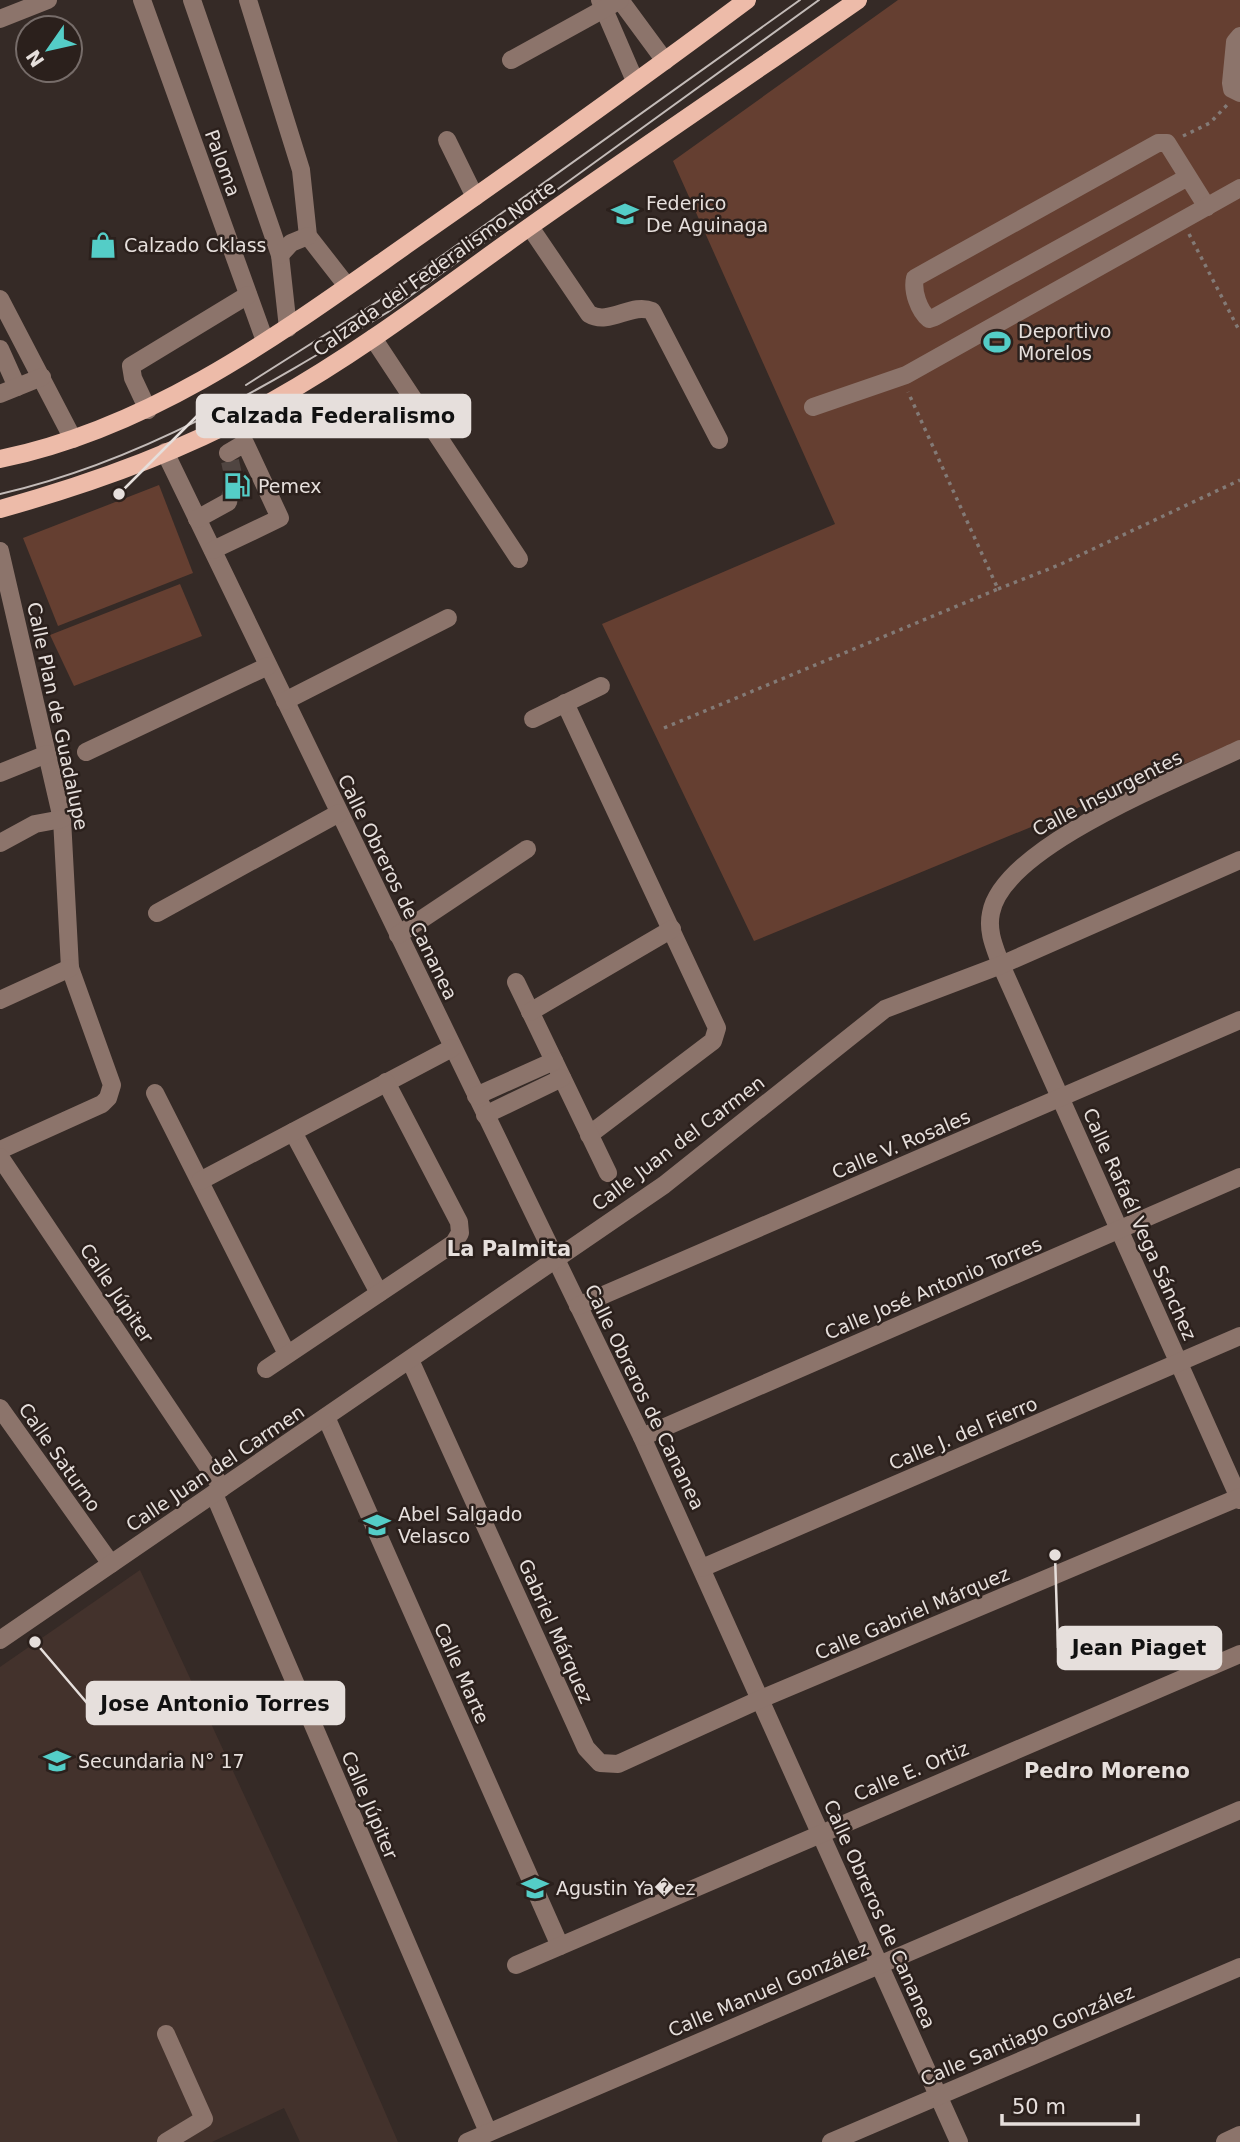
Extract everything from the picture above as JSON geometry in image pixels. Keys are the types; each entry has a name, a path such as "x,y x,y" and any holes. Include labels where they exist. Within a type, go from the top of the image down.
{"main road":[{"name":"Calzada del Federalismo Norte","path":"0,459 73,439 148,410 288,328 475,197 747,0"},
{"name":"Calzada del Federalismo Norte","path":"0,509 80,487 221,427 291,390 438,295 530,227 858,0"}],"street":[{"path":"0,19 48,0"},
{"name":"Paloma","path":"142,0 265,341"},
{"path":"192,0 280,255 288,328"},
{"path":"247,0 301,170 308,236 347,286"},
{"path":"611,2 665,61"},
{"path":"511,60 611,2"},
{"path":"611,2 635,81"},
{"path":"1239,93 1232,89 1231,83 1235,42 1240,36"},
{"path":"447,140 475,197"},
{"path":"1188,177 935,317 929,319 922,313 914,285 915,278 1158,143 1167,144 1188,177 1207,208"},
{"path":"813,407 901,377 1240,188"},
{"path":"530,227 589,314 599,318 643,308 653,311 719,440"},
{"path":"280,255 291,243 308,236"},
{"path":"148,410 132,378 131,366 248,295"},
{"path":"0,299 73,439"},
{"path":"373,338 519,559"},
{"path":"0,349 17,387"},
{"path":"0,394 42,377"},
{"path":"213,550 280,519 245,443 229,457 221,427"},
{"name":"Calle Obreros de Cananea","path":"165,452 642,1437 822,1832 959,2142"},
{"path":"197,519 229,502"},
{"name":"Calle Plan de Guadalupe","path":"0,551 62,819 70,968 111,1076 111,1092 102,1104 0,1150"},
{"path":"285,701 448,618"},
{"path":"86,752 268,666"},
{"path":"533,719 601,686"},
{"path":"565,703 717,1028 716,1035 589,1135"},
{"name":"Calle Insurgentes","path":"1001,965 990,928 991,912 1006,882 1017,869 1069,833 1240,749"},
{"path":"0,772 47,754"},
{"path":"157,913 339,813"},
{"path":"0,843 35,824 62,819"},
{"path":"398,935 527,849"},
{"name":"Calle Juan del Carmen","path":"0,1640 664,1185 869,1019 885,1009 1001,965 1240,860"},
{"path":"530,1012 672,929"},
{"name":"Calle Rafaél Vega Sánchez","path":"1001,965 1240,1498"},
{"path":"0,1000 70,968"},
{"path":"516,982 608,1173"},
{"name":"Calle V. Rosales","path":"578,1306 1240,1020"},
{"path":"200,1181 452,1048"},
{"path":"476,1096 554,1061"},
{"path":"485,1115 562,1078"},
{"path":"266,1369 454,1242 460,1233 459,1222 386,1082"},
{"path":"155,1093 288,1354"},
{"path":"293,1132 379,1293"},
{"name":"Calle Júpiter","path":"0,1157 218,1491 488,2132"},
{"name":"Calle José Antonio Torres","path":"642,1437 1240,1177"},
{"name":"Calle J. del Fierro","path":"702,1568 1240,1336"},
{"name":"Gabriel Márquez","path":"410,1360 586,1748 600,1763"},
{"name":"Calle Saturno","path":"0,1408 111,1564"},
{"name":"Calle Marte","path":"326,1417 560,1946"},
{"name":"Calle Gabriel Márquez","path":"600,1763 618,1763 761,1699 1240,1498"},
{"name":"Calle E. Ortiz","path":"516,1965 1240,1654"},
{"name":"Calle Manuel González","path":"467,2142 1240,1810"},
{"name":"Calle Santiago González","path":"831,2142 1240,1967"},
{"path":"166,2034 204,2119 166,2142"},
{"path":"1225,2142 1240,2136"}],"path":[{"path":"1167,144 1210,123 1239,93"},
{"path":"1182,222 1240,332"},
{"path":"901,377 998,589"},
{"path":"664,728 1059,565 1240,480"}],"shaded area":[{"name":"Deportivo Morelos","path":"898,0 1240,0 1240,741 754,941 602,624 835,524 673,161"},
{"path":"159,485 193,573 58,626 23,538"},
{"path":"180,584 202,636 74,686 50,635"},
{"path":"140,1570 300,1916 398,2142 300,2142 284,2108 212,2142 0,2142 0,1667"}],"tunnel":[{"path":"228,502 235,484 230,461"}],"tram line":[{"path":"246,385 380,300 800,0"},
{"path":"0,494 103,463 152,442 248,394 342,340 388,312 819,0"}],"place":[{"name":"Federico De Aguinaga","path":"625,214"},
{"name":"Calzado Cklass","path":"103,245"},
{"name":"Deportivo Morelos","path":"997,342"},
{"name":"Pemex","path":"237,486"},
{"name":"Calzada Federalismo","path":"119,494"},
{"name":"Abel Salgado Velasco","path":"377,1525"},
{"name":"Jean Piaget","path":"1055,1555"},
{"name":"Jose Antonio Torres","path":"35,1642"},
{"name":"Secundaria N° 17","path":"57,1761"},
{"name":"Agustin Ya�ez","path":"535,1888"}],"district":[{"name":"La Palmita","path":"509,1249"},
{"name":"Pedro Moreno","path":"1107,1771"}]}
